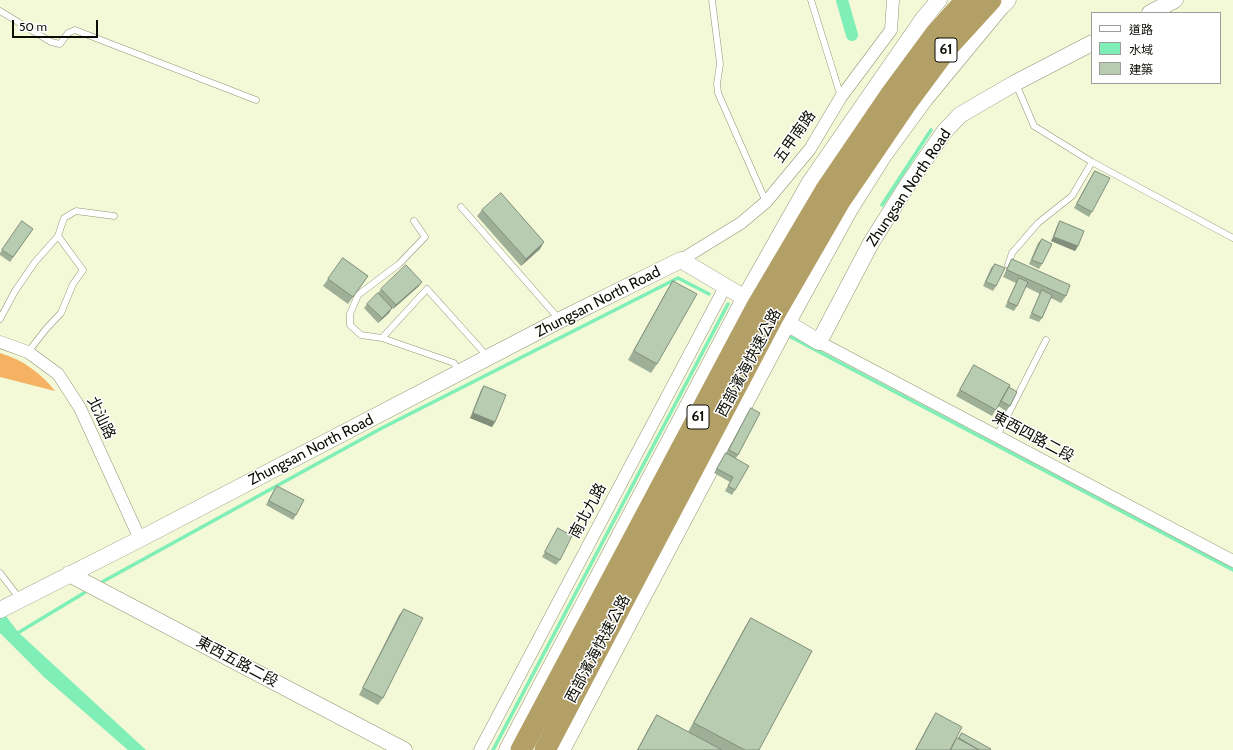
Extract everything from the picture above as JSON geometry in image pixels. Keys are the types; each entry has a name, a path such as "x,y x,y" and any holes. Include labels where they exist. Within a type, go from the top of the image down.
{"highway":[{"name":"西部濱海快速公路","path":"545,750 773,317 936,33 966,0"},
{"name":"西部濱海快速公路","path":"521,750 757,306 825,191 899,99 991,0"}],"street":[{"name":"五甲南路","path":"681,260 741,223 766,202 810,149 841,97 891,30 893,0"},
{"path":"507,750 744,299 810,182 923,18 939,0"},
{"path":"562,750 787,324 850,209 884,155 925,100 1008,0"},
{"path":"1152,12 1175,0"},
{"name":"Zhungsan North Road","path":"818,342 871,243 908,184 944,132 960,115 1015,83 1091,44"},
{"path":"681,260 818,342"},
{"name":"Zhungsan North Road","path":"1,609 140,539 560,320 681,260"},
{"name":"南北九路","path":"480,750 725,287"},
{"name":"北汕路","path":"0,342 28,352 58,374 80,408 140,539"},
{"name":"東西四路二段","path":"818,342 1233,561"},
{"name":"東西五路二段","path":"69,574 404,750"}],"lane":[{"path":"712,0 720,64 717,84 718,93 766,202"},
{"path":"811,0 841,97"},
{"path":"0,11 51,42 60,44 68,33 75,30 256,100"},
{"path":"1015,83 1034,126 1092,162 1233,238"},
{"path":"1008,264 1012,253 1038,223 1072,196 1092,162"},
{"path":"461,207 560,320"},
{"path":"0,319 15,291 35,262 58,236 64,218 76,210 114,216"},
{"path":"414,221 425,237 399,264 358,295 350,314 350,325 361,335 382,338 454,363 460,373"},
{"path":"28,352 46,329 61,314 73,284 83,270 58,236"},
{"path":"382,338 427,289 488,358"},
{"path":"997,436 1046,340"},
{"path":"0,573 20,599"}],"shaded area":[{"path":"0,353 24,363 44,378 55,391 0,377"}],"water":[{"path":"0,608 18,632 146,750 128,750 44,677 0,633"}],"building":[{"path":"1095,171 1110,178 1092,212 1077,204"},
{"path":"501,193 544,242 526,259 482,210"},
{"path":"22,221 33,229 13,257 2,250"},
{"path":"1060,221 1084,231 1078,246 1054,237"},
{"path":"1042,239 1052,244 1042,264 1032,260"},
{"path":"343,258 368,276 353,297 328,279"},
{"path":"1012,259 1070,285 1066,296 1007,270"},
{"path":"995,264 1005,268 996,286 986,282"},
{"path":"406,265 422,282 396,305 381,289"},
{"path":"1019,278 1028,282 1017,306 1008,302"},
{"path":"673,281 697,294 657,364 634,351"},
{"path":"1042,290 1052,295 1042,318 1032,313"},
{"path":"378,293 392,308 382,318 367,304"},
{"path":"974,365 1010,385 996,410 960,390"},
{"path":"484,386 506,395 495,422 473,413"},
{"path":"1009,387 1017,392 1010,406 1001,401"},
{"path":"751,408 760,413 738,455 729,450"},
{"path":"726,453 749,466 735,490 728,486 733,477 717,469"},
{"path":"277,486 304,500 296,515 269,501"},
{"path":"558,528 572,536 560,560 545,552"},
{"path":"404,609 423,618 383,698 363,688"},
{"path":"751,618 812,651 759,750 745,750 694,723"},
{"path":"936,713 962,727 950,750 916,750"},
{"path":"657,715 722,750 638,750"},
{"path":"962,733 991,749 979,750 959,738"},
{"path":"957,738 979,750 951,750"}],"waterway":[{"path":"842,0 852,35"},
{"path":"882,205 931,130"},
{"path":"102,582 382,428 678,278 709,294"},
{"path":"493,750 728,304"},
{"path":"791,337 1233,570"},
{"path":"16,634 84,593"}]}
